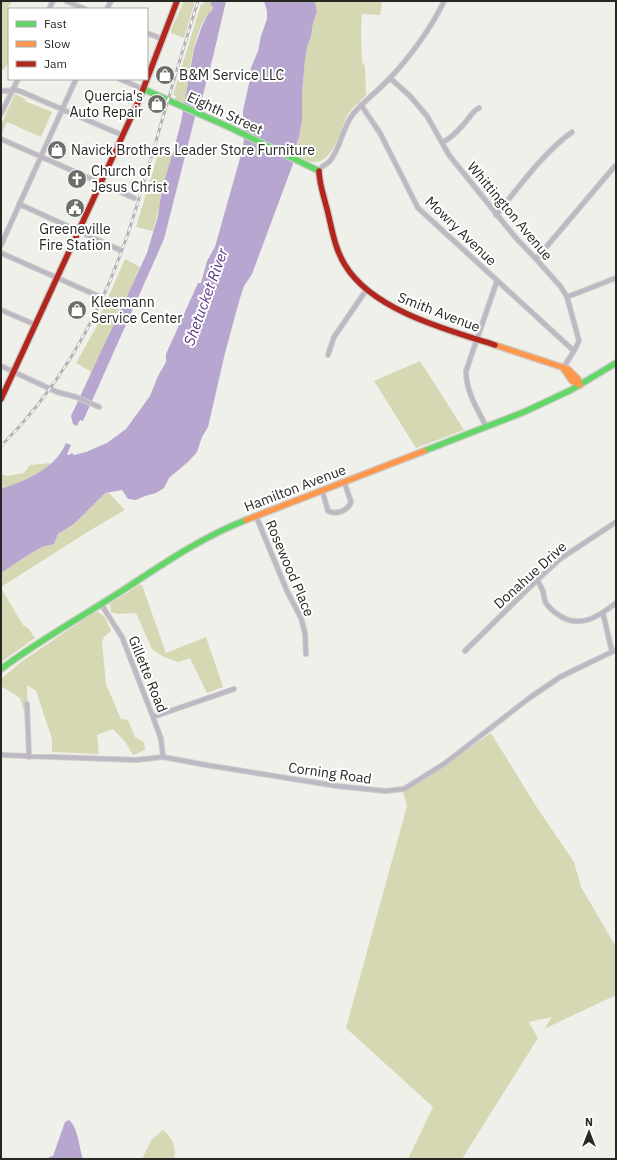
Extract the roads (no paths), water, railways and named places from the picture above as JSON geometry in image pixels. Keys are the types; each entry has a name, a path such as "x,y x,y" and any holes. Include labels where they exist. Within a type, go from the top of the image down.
{"main road":[{"path":"148,76 178,1"},
{"path":"1,399 58,278 147,80"},
{"name":"Eighth Street","path":"143,89 242,133 319,170"},
{"name":"Smith Avenue","path":"319,170 332,227 342,258 353,275 367,289 388,304 405,313 572,372 578,379 580,385"},
{"name":"Hamilton Avenue","path":"1,669 24,652 195,544 228,527 546,402 580,385 616,364"}],"street":[{"path":"66,1 83,8"},
{"path":"319,170 321,166 332,158 347,124 361,105 390,78 423,36 444,1"},
{"path":"148,33 162,39"},
{"name":"Whittington Avenue","path":"390,78 410,96 427,116 449,155 496,215 561,287 567,297 579,341 563,368"},
{"path":"1,114 17,80"},
{"path":"1,244 76,80"},
{"name":"Eighth Street","path":"122,80 143,89"},
{"path":"1,91 12,90 22,92 122,135"},
{"name":"Mowry Avenue","path":"361,105 380,133 418,208 574,351"},
{"path":"443,142 454,135 474,111 479,108"},
{"path":"496,215 543,159 560,141 572,132"},
{"path":"1,139 134,198"},
{"path":"536,259 616,166"},
{"path":"19,204 120,250"},
{"path":"1,253 98,296"},
{"path":"567,297 616,278"},
{"path":"486,426 470,394 466,381 466,371 498,281"},
{"path":"328,356 334,337 367,289"},
{"path":"1,310 36,325"},
{"path":"1,366 58,392 79,398 98,407"},
{"path":"322,490 328,511 334,513 343,510 349,506 351,502 344,481"},
{"name":"Rosewood Place","path":"256,516 287,591 301,618 305,634 306,654"},
{"name":"Donahue Drive","path":"464,651 560,559 616,522"},
{"path":"537,580 542,589 546,602 552,611 564,620 579,622 590,620 603,613 616,603"},
{"name":"Gillette Road","path":"101,604 122,637 161,739 163,757"},
{"path":"603,613 614,651"},
{"name":"Corning Road","path":"1,755 136,760 163,757 337,786 385,791 404,789 444,764 528,699 560,677 614,651"},
{"path":"153,717 234,689"},
{"path":"27,704 29,757"}],"water":[{"path":"211,1 226,1 213,57 201,102 195,117 164,239 83,421 80,420 77,426 73,424 71,416 147,253 158,216 162,188 181,122 194,49 202,26 208,14 212,11 213,7 211,5"},
{"name":"Shetucket River","path":"264,1 315,1 317,12 307,47 305,60 302,93 302,120 299,137 294,151 293,164 252,274 244,286 240,298 225,353 208,427 202,437 197,452 169,478 164,488 156,493 136,500 128,499 122,490 105,493 74,524 58,534 54,544 42,547 1,573 1,489 21,482 47,467 55,460 66,443 71,445 67,454 69,455 72,453 74,455 86,452 107,443 126,429 150,396 158,376 166,362 166,354 198,283 201,283 207,261 215,247 242,151 244,140 243,111 251,68 258,51 267,19 267,11"},
{"path":"69,1120 72,1123 76,1133 83,1159 48,1159 49,1157 53,1156 65,1122"}],"railway":[{"path":"1,446 21,425 57,379 87,330 112,277 130,226 198,1"}],"place":[{"name":"B&M Service LLC","path":"165,75"},
{"name":"Quercia's Auto Repair","path":"157,104"},
{"name":"Navick Brothers Leader Store Furniture","path":"57,150"},
{"name":"Church of Jesus Christ","path":"77,179"},
{"name":"Greeneville Fire Station","path":"75,208"},
{"name":"Kleemann Service Center","path":"77,310"}]}
